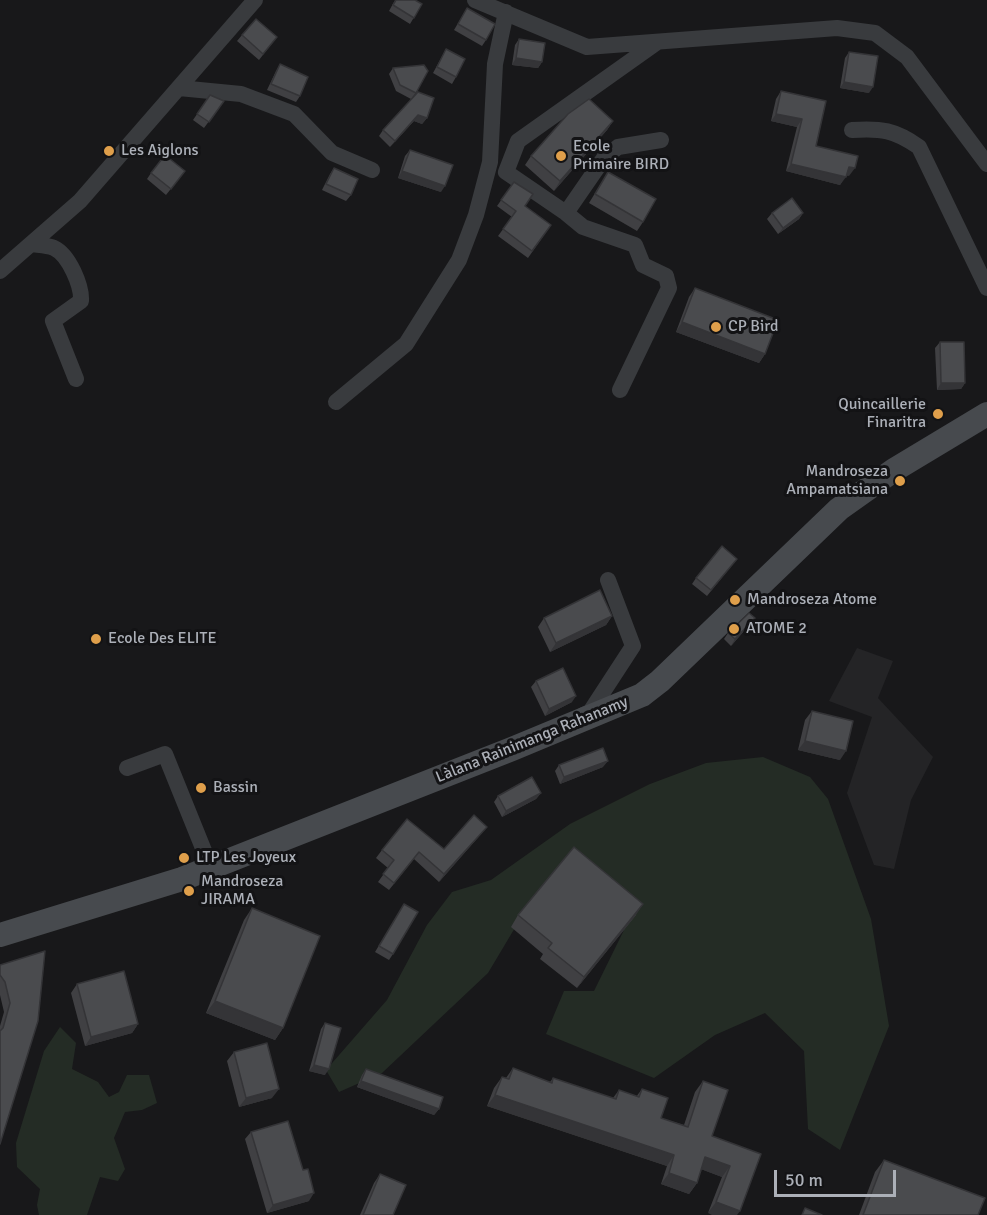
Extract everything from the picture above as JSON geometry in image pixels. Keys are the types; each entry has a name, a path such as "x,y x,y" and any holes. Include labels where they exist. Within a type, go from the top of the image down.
{"main road":[{"name":"Làlana Rainimanga Rahanamy","path":"0,935 211,868 642,695 839,509 894,470 987,414"}],"street":[{"path":"0,271 80,201 255,0"},
{"path":"475,0 587,47 837,28 875,33 907,57 987,164"},
{"path":"336,402 406,344 431,300 459,260 476,215 490,162 495,64 506,12"},
{"path":"620,390 669,288 666,276 643,265 636,245 583,228 566,213 506,172 518,141 657,42"},
{"path":"178,88 241,94 294,114 332,153 372,170"},
{"path":"852,130 881,128 907,138 919,147 987,288"},
{"path":"566,213 604,158 618,147 661,140"},
{"path":"31,244 54,247 62,254 76,276 81,301 53,321 76,379"},
{"path":"512,749 590,712 633,646 608,580"},
{"path":"127,768 165,754 211,868"}],"shaded area":[{"path":"857,648 893,661 878,698 933,757 911,800 894,869 874,865 847,793 872,717 829,701"},
{"path":"763,757 810,777 828,799 871,919 889,1026 840,1150 808,1129 804,1051 765,1013 715,1035 654,1078 546,1034 564,991 594,991 624,930 603,898 522,916 488,973 382,1073 339,1092 326,1070 387,1000 427,925 452,892 491,880 570,824 650,784 706,763"},
{"path":"60,1027 76,1043 72,1069 98,1082 109,1097 119,1092 127,1075 149,1075 157,1103 142,1110 125,1112 114,1138 125,1169 118,1181 100,1177 87,1215 39,1215 37,1205 40,1189 17,1167 16,1143 44,1051"}],"building":[{"path":"396,0 415,0 422,4 414,18 393,5"},
{"path":"467,8 495,24 486,40 458,24"},
{"path":"256,19 277,37 263,54 242,35"},
{"path":"519,39 545,43 542,62 516,58"},
{"path":"446,49 465,59 456,77 437,67"},
{"path":"849,52 878,56 873,87 844,82"},
{"path":"280,64 308,77 300,96 271,84"},
{"path":"424,65 428,71 416,93 400,85 393,68"},
{"path":"781,91 826,101 816,146 858,156 855,168 849,167 846,177 791,164 802,119 776,114"},
{"path":"418,92 434,98 427,118 418,115 395,141 383,130"},
{"path":"210,95 224,101 209,122 197,114"},
{"path":"589,99 613,121 560,181 531,156 568,114"},
{"path":"410,150 453,165 445,186 402,171"},
{"path":"165,155 185,171 171,189 151,173"},
{"path":"334,168 358,179 351,195 326,184"},
{"path":"608,172 656,199 643,222 595,194"},
{"path":"514,182 533,194 525,206 551,225 532,251 503,229 516,211 501,200"},
{"path":"792,198 803,213 783,228 772,213"},
{"path":"695,288 778,320 765,354 682,322"},
{"path":"940,342 964,342 965,383 941,383"},
{"path":"722,546 737,559 711,590 696,578"},
{"path":"600,590 612,616 556,643 544,618"},
{"path":"749,613 755,618 735,639 728,633"},
{"path":"563,668 576,696 549,709 536,681"},
{"path":"812,711 853,721 846,751 805,741"},
{"path":"603,748 608,761 564,777 559,765"},
{"path":"532,777 541,793 506,811 498,796"},
{"path":"474,815 487,827 444,874 419,852 394,883 383,874 394,860 382,850 407,819 444,849"},
{"path":"574,847 643,904 584,977 548,948 552,943 518,915"},
{"path":"404,904 418,912 393,954 379,946"},
{"path":"252,908 320,936 283,1028 215,1001"},
{"path":"45,951 38,1021 0,1144 0,1031 3,1028 10,1003 5,982 0,975 0,965"},
{"path":"124,971 138,1024 91,1037 77,984"},
{"path":"325,1023 341,1028 329,1069 314,1065"},
{"path":"267,1043 279,1089 246,1098 234,1052"},
{"path":"513,1068 552,1083 553,1078 616,1099 619,1090 639,1097 642,1089 668,1098 661,1118 688,1127 703,1081 728,1090 712,1136 761,1154 740,1211 716,1202 730,1166 705,1157 697,1183 669,1173 674,1155 495,1095 502,1077 509,1079"},
{"path":"366,1069 443,1097 439,1109 361,1081"},
{"path":"288,1121 303,1170 308,1169 314,1193 273,1205 251,1132"},
{"path":"884,1160 985,1198 978,1215 863,1215"},
{"path":"380,1174 406,1185 393,1215 363,1215"},
{"path":"805,1208 822,1215 802,1215"}],"place":[{"name":"Les Aiglons","path":"109,151"},
{"name":"Ecole Primaire BIRD","path":"561,156"},
{"name":"CP Bird","path":"716,327"},
{"name":"Quincaillerie Finaritra","path":"938,414"},
{"name":"Mandroseza Ampamatsiana","path":"900,481"},
{"name":"Mandroseza Atome","path":"735,600"},
{"name":"ATOME 2","path":"734,629"},
{"name":"Ecole Des ELITE","path":"96,639"},
{"name":"Bassin","path":"201,788"},
{"name":"LTP Les Joyeux","path":"184,858"},
{"name":"Mandroseza JIRAMA","path":"189,891"}]}
